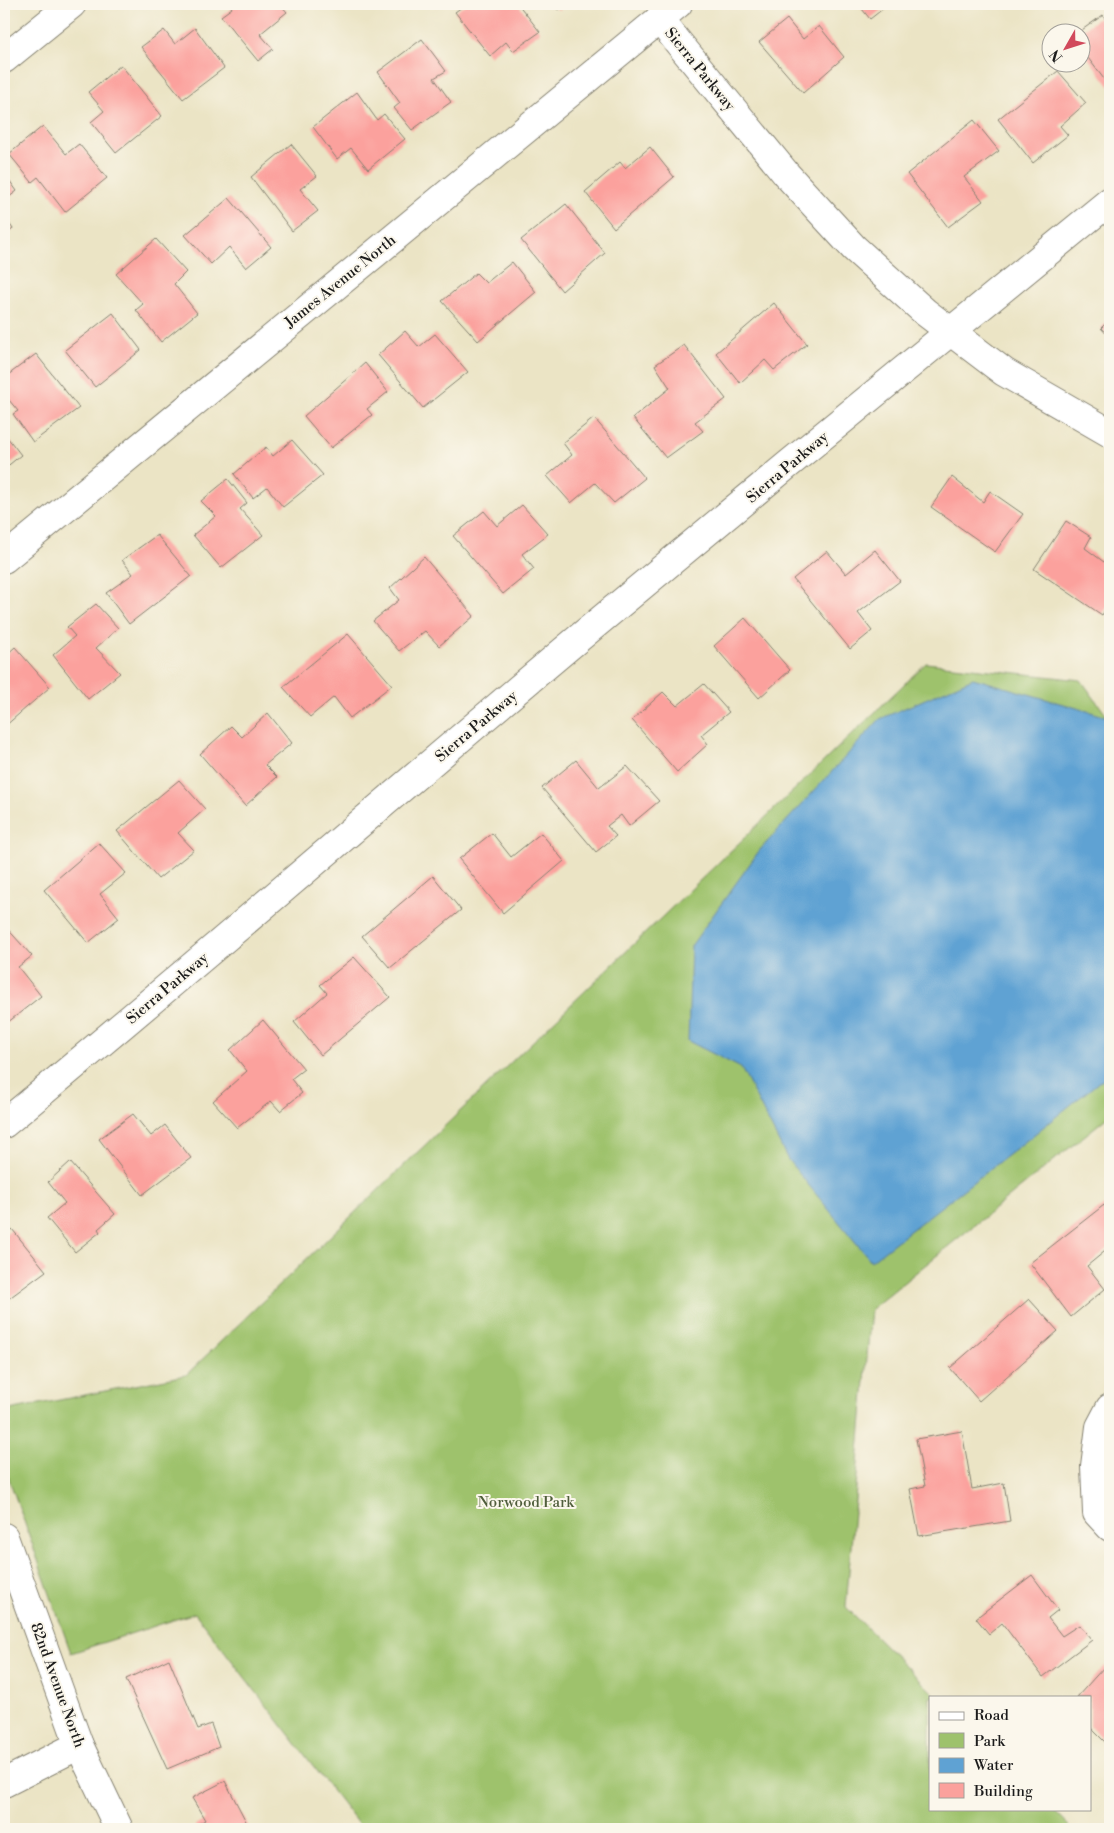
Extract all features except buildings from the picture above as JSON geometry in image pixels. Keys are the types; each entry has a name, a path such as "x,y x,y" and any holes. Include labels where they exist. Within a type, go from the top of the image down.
{"street":[{"path":"4,59 72,4"},
{"name":"Sierra Parkway","path":"669,12 787,175 854,248 950,331"},
{"name":"James Avenue North","path":"4,560 669,12"},
{"name":"Sierra Parkway","path":"4,1124 579,639 950,331 1110,201"},
{"path":"950,331 1004,372 1110,433"},
{"path":"1110,1408 1100,1427 1095,1466 1097,1513 1110,1527"},
{"name":"82nd Avenue North","path":"4,1537 79,1745 119,1829"},
{"path":"4,1782 79,1745"}],"green space":[{"name":"Norwood Park","path":"926,663 1081,680 1110,720 1110,1115 871,1309 846,1607 936,1696 929,1696 929,1810 1053,1810 1072,1829 362,1829 195,1613 71,1653 4,1465 4,1411 186,1375"}],"water":[{"path":"973,678 1108,717 1110,721 1110,1073 1026,1141 871,1261 788,1160 741,1068 688,1041 691,946 759,851 880,719"}]}
